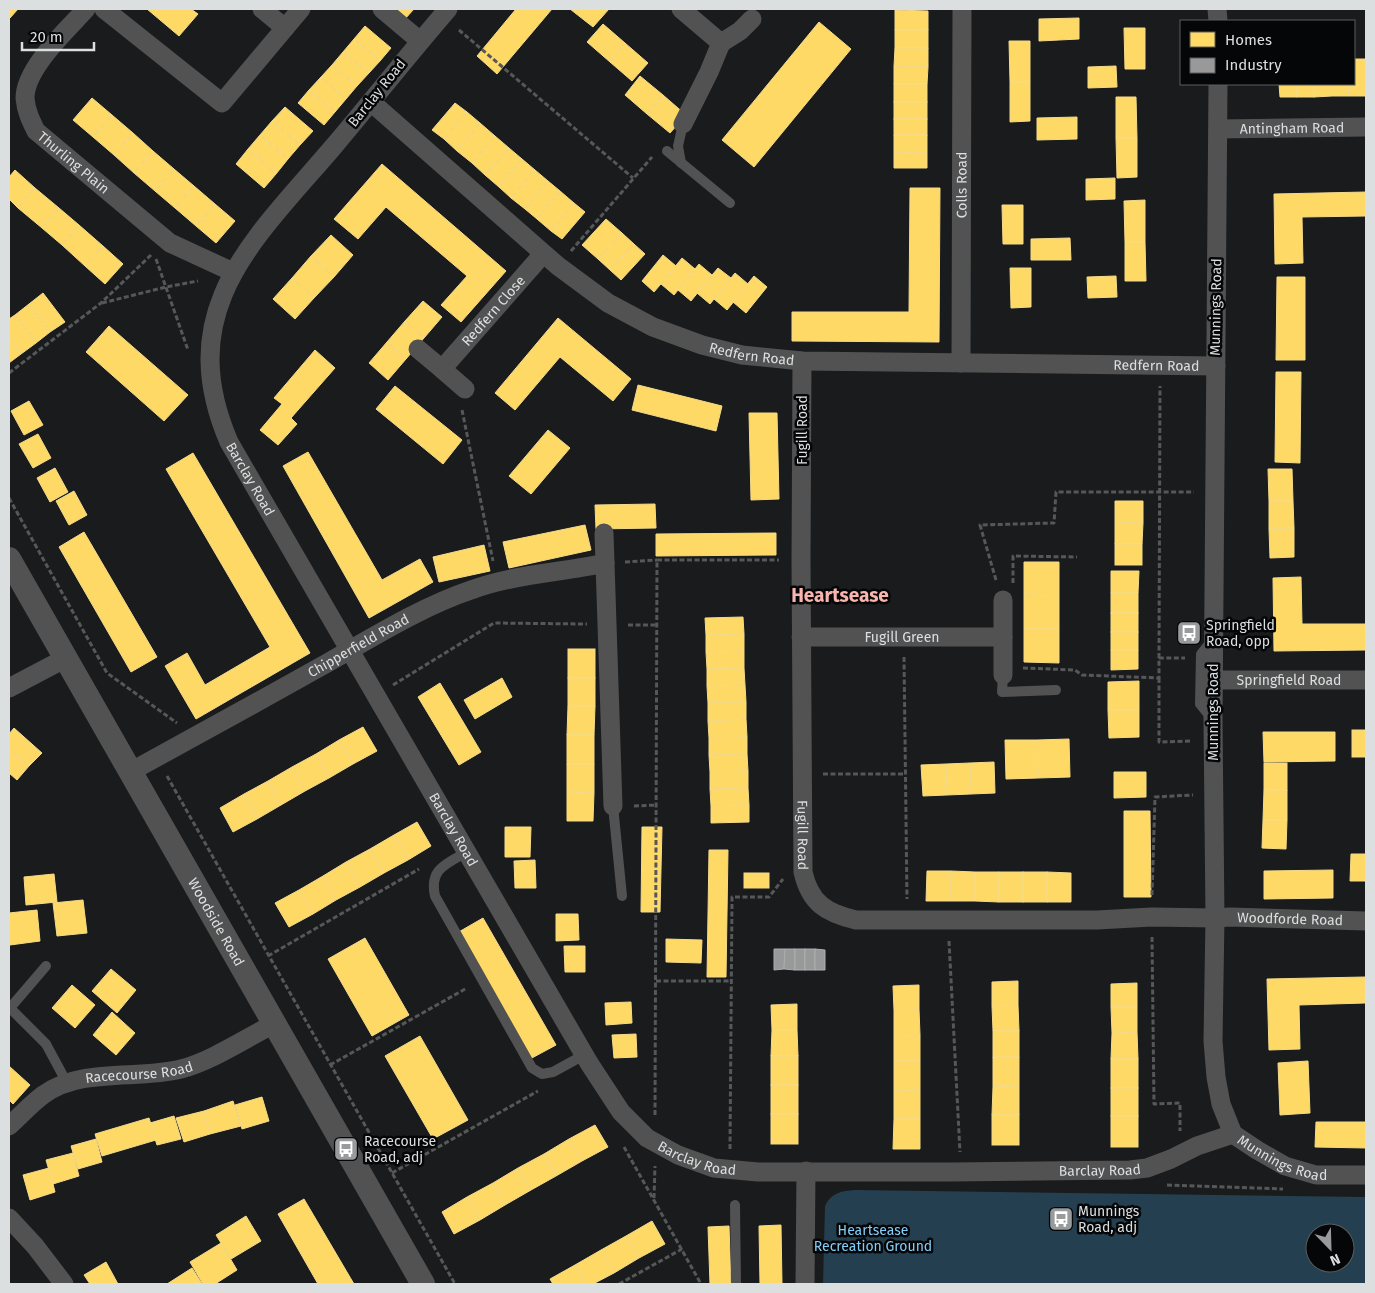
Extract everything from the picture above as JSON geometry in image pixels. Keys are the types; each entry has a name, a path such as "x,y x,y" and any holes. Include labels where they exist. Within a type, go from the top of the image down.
{"street":[{"name":"Thurling Plain","path":"86,9 42,57 31,78 25,97 28,117 36,131 170,243 233,272"},
{"path":"104,9 222,103 302,9"},
{"path":"262,9 285,28"},
{"path":"382,9 420,41"},
{"path":"681,9 721,43"},
{"name":"Colls Road","path":"961,363 962,9"},
{"name":"Barclay Road","path":"445,12 267,224 233,272 212,327 209,356 212,390 219,418 229,442 584,1055 621,1112 655,1143 678,1155 714,1168 758,1172 1130,1170 1147,1168 1197,1146 1233,1134"},
{"path":"683,124 710,72 721,43 740,31 752,19"},
{"name":"Munnings Road","path":"1218,85 1213,638 1215,918 1213,1041 1216,1077 1221,1104 1233,1134 1285,1166 1316,1175 1366,1175"},
{"name":"Redfern Road","path":"371,102 543,254 608,303 653,327 702,345 742,355 802,361 1216,366"},
{"name":"Antingham Road","path":"1218,129 1366,127"},
{"name":"Redfern Close","path":"442,369 543,254"},
{"path":"418,350 464,389"},
{"name":"Fugill Road","path":"802,361 802,872 806,887 813,898 825,909 837,916 856,920 1215,918"},
{"path":"604,533 613,806"},
{"name":"Woodside Road","path":"9,560 423,1284"},
{"name":"Chipperfield Road","path":"130,772 350,650 414,616 469,590 497,581 576,570 605,563"},
{"path":"1003,600 1002,637 1008,671"},
{"name":"Fugill Green","path":"801,637 1002,637"},
{"path":"9,688 66,658"},
{"name":"Springfield Road","path":"1213,680 1366,680"},
{"name":"Woodforde Road","path":"1215,918 1366,921"},
{"name":"Racecourse Road","path":"9,1126 44,1094 67,1082 100,1076 147,1074 180,1069 202,1062 274,1024"},
{"path":"805,1284 806,1171"},
{"path":"9,1218 35,1246 64,1284"}],"lane":[{"path":"681,163 678,146 683,124"},
{"path":"667,152 730,203"},
{"path":"1213,638 1201,654 1200,704 1213,720"},
{"path":"1008,671 1002,692 1056,690"},
{"path":"613,806 622,896"},
{"path":"467,852 446,864 435,874 432,886 435,896 532,1068 542,1074 553,1072 584,1055"},
{"path":"46,966 10,1008 46,1044 67,1082"},
{"path":"735,1205 736,1284"}],"path":[{"path":"445,12 633,178"},
{"path":"558,266 652,156"},
{"path":"9,373 102,303 153,253 191,359"},
{"path":"102,303 166,287 206,280 233,272"},
{"path":"1160,366 1159,742 1213,740"},
{"path":"464,389 461,404 497,581"},
{"path":"1003,600 980,525 1054,523 1056,492 1214,492"},
{"path":"9,498 107,673 184,728 192,738"},
{"path":"1013,584 1013,556 1077,557"},
{"path":"654,1198 658,560"},
{"path":"605,563 658,560 801,560"},
{"path":"376,696 494,623 658,626"},
{"path":"904,637 908,921"},
{"path":"1159,658 1201,658"},
{"path":"1008,671 1075,670 1082,675 1159,678"},
{"path":"157,758 455,1284"},
{"path":"801,774 905,774"},
{"path":"1181,1154 1180,1103 1154,1104 1152,918 1155,797 1213,795"},
{"path":"268,956 420,869"},
{"path":"730,1170 732,897 768,897 789,870 802,872"},
{"path":"949,920 960,1134 960,1161 952,1172"},
{"path":"330,1065 482,980"},
{"path":"656,981 731,981"},
{"path":"392,1173 544,1087"},
{"path":"621,1141 701,1284"},
{"path":"1147,1168 1151,1184 1295,1190 1316,1175"},
{"path":"619,1284 682,1249"}],"green space":[{"name":"Heartsease Recreation Ground","path":"855,1190 1366,1197 1366,1284 823,1284 825,1206 833,1195"}],"building: Homes":[{"path":"9,9 18,9 10,18 9,16"},
{"path":"147,9 191,9 198,14 179,36"},
{"path":"392,9 414,9 404,20"},
{"path":"516,9 552,9 497,74 477,56"},
{"path":"570,9 609,9 593,27"},
{"path":"895,10 928,11 928,30 895,30"},
{"path":"1079,18 1079,39 1039,41 1039,19"},
{"path":"819,22 851,49 754,167 722,140"},
{"path":"603,24 625,43 610,62 587,42"},
{"path":"365,26 391,48 380,61 354,39"},
{"path":"1124,28 1145,28 1145,69 1125,69"},
{"path":"895,30 928,30 928,48 895,48"},
{"path":"354,39 380,61 369,73 343,52"},
{"path":"1009,41 1030,41 1030,82 1010,82"},
{"path":"625,43 648,63 632,81 610,62"},
{"path":"895,48 928,48 928,67 894,66"},
{"path":"343,52 369,73 357,86 332,65"},
{"path":"1355,59 1365,59 1366,96 1349,96 1348,85 1355,85"},
{"path":"332,65 357,86 346,99 321,77"},
{"path":"894,66 928,67 927,84 894,84"},
{"path":"1116,66 1117,87 1088,88 1088,67"},
{"path":"640,76 663,95 647,114 625,95"},
{"path":"321,77 346,99 335,112 309,90"},
{"path":"1010,82 1030,82 1030,121 1010,122"},
{"path":"894,84 927,84 927,102 894,102"},
{"path":"1279,85 1297,85 1297,97 1280,97"},
{"path":"1297,85 1314,85 1314,97 1297,97"},
{"path":"1314,85 1331,85 1332,96 1314,97"},
{"path":"1331,85 1348,85 1349,96 1332,96"},
{"path":"309,90 335,112 324,125 298,103"},
{"path":"663,95 686,115 670,133 647,114"},
{"path":"1116,97 1136,97 1137,138 1116,138"},
{"path":"92,98 112,115 93,137 73,120"},
{"path":"894,102 927,102 927,119 894,119"},
{"path":"455,103 467,112 444,139 432,130"},
{"path":"285,107 313,131 300,145 272,121"},
{"path":"467,112 480,123 457,151 444,139"},
{"path":"112,115 133,133 114,155 93,137"},
{"path":"1077,117 1077,139 1037,140 1037,118"},
{"path":"894,119 927,119 927,135 894,135"},
{"path":"272,121 300,145 288,159 260,135"},
{"path":"480,123 495,136 472,163 457,151"},
{"path":"133,133 153,151 134,173 114,155"},
{"path":"260,135 288,159 276,174 248,149"},
{"path":"894,135 927,135 927,152 894,153"},
{"path":"495,136 509,148 485,175 472,163"},
{"path":"1116,138 1137,138 1137,177 1117,178"},
{"path":"509,148 522,159 499,187 485,175"},
{"path":"248,149 276,174 264,188 236,164"},
{"path":"153,151 174,169 155,191 134,173"},
{"path":"927,152 927,168 894,168 894,153"},
{"path":"522,159 535,170 511,198 499,187"},
{"path":"382,164 506,271 461,322 441,305 467,276 386,207 358,239 334,219"},
{"path":"174,169 194,186 175,208 155,191"},
{"path":"15,170 35,188 18,208 9,199 9,177"},
{"path":"535,170 548,181 525,209 511,198"},
{"path":"1115,178 1115,199 1086,200 1086,179"},
{"path":"548,181 560,191 537,219 525,209"},
{"path":"194,186 215,204 196,226 175,208"},
{"path":"35,188 59,208 42,228 18,208"},
{"path":"910,188 940,188 939,342 792,341 792,312 909,312"},
{"path":"560,191 574,203 551,231 537,219"},
{"path":"1366,192 1366,216 1302,217 1303,263 1275,264 1274,194"},
{"path":"1145,200 1145,242 1125,242 1124,201"},
{"path":"574,203 585,212 562,239 551,231"},
{"path":"215,204 235,221 216,243 196,226"},
{"path":"1002,205 1023,205 1023,244 1003,244"},
{"path":"59,208 79,225 62,245 42,228"},
{"path":"606,219 622,233 598,259 582,245"},
{"path":"79,225 103,246 85,266 62,245"},
{"path":"622,233 634,244 610,270 598,259"},
{"path":"331,235 353,255 334,277 311,256"},
{"path":"1070,238 1071,260 1031,260 1031,239"},
{"path":"1125,242 1145,242 1146,281 1125,281"},
{"path":"634,244 645,254 621,280 610,270"},
{"path":"103,246 123,264 105,284 85,266"},
{"path":"663,255 676,266 654,292 642,281"},
{"path":"311,256 334,277 314,298 292,278"},
{"path":"682,258 695,269 674,295 661,284"},
{"path":"699,264 712,275 691,301 678,290"},
{"path":"718,268 731,278 710,304 697,293"},
{"path":"1010,268 1031,268 1031,307 1011,308"},
{"path":"735,273 748,284 727,310 714,299"},
{"path":"754,276 767,287 746,313 733,302"},
{"path":"1116,276 1117,297 1088,298 1087,277"},
{"path":"1277,277 1305,277 1305,360 1276,360"},
{"path":"292,278 314,298 295,319 273,299"},
{"path":"43,293 65,322 50,332 29,304"},
{"path":"423,301 442,317 424,338 405,321"},
{"path":"29,304 50,332 36,343 15,315"},
{"path":"15,315 36,343 21,354 9,336 9,319"},
{"path":"558,318 631,379 613,401 560,357 515,410 495,393"},
{"path":"405,321 424,338 406,359 387,342"},
{"path":"109,326 188,395 164,421 86,352"},
{"path":"9,336 21,354 9,363"},
{"path":"387,342 406,359 388,380 369,363"},
{"path":"315,350 335,368 291,418 297,424 278,445 260,430 282,404 274,398"},
{"path":"1276,372 1301,372 1300,463 1275,462"},
{"path":"638,385 722,406 716,431 632,410"},
{"path":"395,386 462,440 443,464 376,409"},
{"path":"29,401 43,425 24,435 11,411"},
{"path":"749,413 777,413 779,499 751,500"},
{"path":"548,430 570,448 531,494 509,476"},
{"path":"38,434 51,458 33,468 19,444"},
{"path":"308,452 382,580 420,559 433,582 369,618 283,466"},
{"path":"193,453 310,653 196,719 165,666 187,653 205,685 270,647 166,469"},
{"path":"55,468 68,492 50,502 37,478"},
{"path":"1268,469 1292,469 1293,501 1269,501"},
{"path":"74,491 87,515 69,525 56,501"},
{"path":"1115,501 1143,501 1143,523 1115,522"},
{"path":"1269,501 1293,501 1294,528 1269,529"},
{"path":"655,504 656,528 596,529 595,505"},
{"path":"1115,522 1143,523 1142,544 1115,544"},
{"path":"585,525 591,550 509,568 503,542"},
{"path":"1294,528 1294,557 1270,558 1269,529"},
{"path":"84,532 157,657 131,672 59,547"},
{"path":"776,533 776,555 656,556 656,534"},
{"path":"1115,544 1142,544 1142,565 1115,565"},
{"path":"484,545 490,571 439,582 433,557"},
{"path":"1024,562 1059,562 1059,596 1024,595"},
{"path":"1111,571 1139,571 1138,593 1111,593"},
{"path":"1301,577 1302,624 1366,624 1366,650 1274,651 1273,578"},
{"path":"1111,593 1138,593 1138,613 1111,613"},
{"path":"1024,595 1059,596 1059,629 1024,629"},
{"path":"1111,613 1138,613 1138,632 1111,632"},
{"path":"743,617 744,634 706,635 705,618"},
{"path":"1024,629 1059,629 1059,663 1024,662"},
{"path":"1111,632 1138,632 1138,650 1111,650"},
{"path":"744,634 744,651 706,652 706,635"},
{"path":"568,649 595,649 595,678 568,678"},
{"path":"1111,650 1138,650 1138,669 1111,670"},
{"path":"744,651 744,668 707,669 706,652"},
{"path":"744,668 745,685 707,686 707,669"},
{"path":"502,678 512,697 475,719 464,700"},
{"path":"568,678 595,678 595,706 568,706"},
{"path":"1139,681 1139,710 1108,710 1108,682"},
{"path":"440,683 481,752 459,765 418,697"},
{"path":"745,685 746,702 708,703 707,686"},
{"path":"746,702 746,719 708,721 708,703"},
{"path":"568,706 595,706 594,735 567,735"},
{"path":"1108,710 1139,710 1139,737 1109,738"},
{"path":"746,719 747,737 709,738 708,721"},
{"path":"363,727 377,751 353,764 339,740"},
{"path":"14,728 42,753 29,766 9,748 9,734"},
{"path":"1352,730 1366,730 1366,757 1352,757"},
{"path":"1263,732 1335,732 1335,761 1264,762"},
{"path":"567,735 594,735 594,764 567,764"},
{"path":"747,737 747,754 709,755 709,738"},
{"path":"1069,739 1070,777 1038,778 1037,740"},
{"path":"339,740 353,764 329,778 316,754"},
{"path":"1005,740 1037,740 1038,778 1006,779"},
{"path":"9,748 29,766 17,780 9,773"},
{"path":"316,754 329,778 305,791 292,767"},
{"path":"747,754 748,771 710,772 709,755"},
{"path":"994,762 995,793 971,794 970,763"},
{"path":"970,763 971,794 947,795 946,764"},
{"path":"1264,763 1287,763 1287,790 1264,790"},
{"path":"567,764 594,764 594,793 567,792"},
{"path":"946,764 947,795 923,796 921,765"},
{"path":"292,767 305,791 281,805 268,781"},
{"path":"748,771 748,788 710,789 710,772"},
{"path":"1114,772 1146,772 1146,797 1114,798"},
{"path":"268,781 281,805 257,819 244,794"},
{"path":"748,788 749,805 711,806 710,789"},
{"path":"1264,790 1287,790 1287,820 1263,820"},
{"path":"567,792 594,793 593,821 567,821"},
{"path":"244,794 257,819 233,832 220,808"},
{"path":"749,805 749,822 711,823 711,806"},
{"path":"1124,811 1150,811 1151,897 1124,897"},
{"path":"1263,820 1287,820 1286,849 1262,848"},
{"path":"417,822 431,846 408,860 394,835"},
{"path":"505,827 531,827 530,857 505,857"},
{"path":"642,827 662,827 660,912 641,912"},
{"path":"394,835 408,860 384,873 370,849"},
{"path":"370,849 384,873 360,887 346,862"},
{"path":"709,850 728,850 726,977 707,977"},
{"path":"1351,854 1366,854 1366,881 1350,881"},
{"path":"535,860 536,888 515,888 514,861"},
{"path":"346,862 360,887 336,900 323,876"},
{"path":"1333,870 1333,898 1264,899 1264,871"},
{"path":"927,871 951,871 950,901 926,901"},
{"path":"951,871 975,872 975,901 950,901"},
{"path":"975,872 999,872 999,902 975,901"},
{"path":"999,872 1023,872 1023,902 999,902"},
{"path":"1023,872 1047,872 1047,902 1023,902"},
{"path":"1047,872 1071,873 1071,902 1047,902"},
{"path":"744,873 769,873 769,888 744,888"},
{"path":"54,874 57,902 26,905 24,877"},
{"path":"323,876 336,900 313,914 299,890"},
{"path":"299,890 313,914 289,927 275,903"},
{"path":"83,900 87,933 57,936 53,903"},
{"path":"37,910 40,941 10,945 9,913"},
{"path":"556,914 578,914 579,940 556,941"},
{"path":"483,918 556,1045 530,1059 457,933"},
{"path":"365,938 409,1015 372,1036 328,959"},
{"path":"666,939 702,940 701,963 666,962"},
{"path":"564,946 585,946 585,972 565,972"},
{"path":"111,969 136,990 117,1013 92,991"},
{"path":"1365,977 1365,1003 1299,1005 1300,1049 1269,1050 1267,979"},
{"path":"1018,981 1018,1005 992,1006 992,982"},
{"path":"1137,983 1137,1007 1111,1007 1111,984"},
{"path":"72,985 95,1005 75,1028 52,1008"},
{"path":"919,985 919,1009 894,1010 893,986"},
{"path":"631,1002 632,1023 606,1025 605,1003"},
{"path":"797,1004 797,1030 772,1030 771,1005"},
{"path":"1018,1005 1019,1031 993,1031 992,1006"},
{"path":"1111,1007 1137,1007 1137,1032 1112,1033"},
{"path":"919,1009 920,1035 894,1036 894,1010"},
{"path":"112,1012 135,1033 116,1055 93,1035"},
{"path":"772,1030 797,1030 798,1056 771,1056"},
{"path":"993,1031 1019,1031 1019,1057 993,1057"},
{"path":"1137,1032 1138,1059 1111,1059 1112,1033"},
{"path":"636,1034 637,1057 614,1058 612,1035"},
{"path":"920,1035 920,1061 894,1061 894,1036"},
{"path":"420,1036 468,1120 433,1139 385,1056"},
{"path":"771,1056 798,1056 798,1085 771,1085"},
{"path":"993,1057 1019,1057 1019,1086 993,1087"},
{"path":"1111,1059 1138,1059 1138,1088 1111,1088"},
{"path":"894,1061 920,1061 920,1091 894,1090"},
{"path":"1308,1061 1310,1113 1280,1115 1278,1063"},
{"path":"9,1066 30,1085 13,1104 9,1100"},
{"path":"771,1085 798,1085 798,1114 771,1114"},
{"path":"1019,1086 1019,1115 992,1115 993,1087"},
{"path":"1111,1088 1138,1088 1138,1116 1111,1116"},
{"path":"894,1090 920,1091 920,1119 894,1119"},
{"path":"262,1097 269,1121 242,1129 235,1105"},
{"path":"233,1101 241,1126 210,1134 204,1111"},
{"path":"204,1111 210,1134 184,1142 176,1118"},
{"path":"771,1114 798,1114 798,1144 771,1144"},
{"path":"992,1115 1019,1115 1019,1145 992,1145"},
{"path":"174,1116 181,1139 157,1145 150,1123"},
{"path":"1111,1116 1138,1116 1138,1147 1111,1147"},
{"path":"149,1118 156,1140 102,1156 95,1134"},
{"path":"894,1119 920,1119 920,1149 893,1149"},
{"path":"1316,1122 1366,1122 1366,1148 1315,1147"},
{"path":"595,1125 608,1147 582,1161 569,1139"},
{"path":"96,1139 102,1162 78,1169 71,1146"},
{"path":"569,1139 582,1161 556,1176 544,1154"},
{"path":"73,1153 79,1176 53,1184 46,1160"},
{"path":"544,1154 556,1176 531,1190 518,1168"},
{"path":"49,1168 55,1192 30,1200 23,1175"},
{"path":"518,1168 531,1190 505,1205 493,1183"},
{"path":"493,1183 505,1205 480,1220 467,1197"},
{"path":"467,1197 480,1220 454,1234 442,1212"},
{"path":"304,1199 354,1284 318,1284 278,1214"},
{"path":"246,1216 261,1241 231,1259 216,1235"},
{"path":"652,1221 665,1244 639,1258 626,1236"},
{"path":"781,1225 782,1284 760,1284 759,1226"},
{"path":"729,1226 731,1284 710,1284 708,1227"},
{"path":"626,1236 639,1258 614,1273 601,1250"},
{"path":"221,1243 237,1270 215,1284 203,1284 190,1262"},
{"path":"601,1250 614,1273 593,1284 586,1284 575,1265"},
{"path":"106,1262 118,1284 90,1284 84,1275"},
{"path":"575,1265 586,1284 553,1284 550,1279"},
{"path":"192,1268 202,1284 167,1284"}],"building: Industry":[{"path":"774,949 785,949 784,969 774,970"},
{"path":"785,949 795,949 795,970 784,969"},
{"path":"795,949 805,949 805,970 795,970"},
{"path":"805,949 815,949 815,970 805,970"},
{"path":"815,949 825,950 825,970 815,970"}],"place":[{"name":"Springfield Road, opp","path":"1189,633"},
{"name":"Racecourse Road, adj","path":"346,1149"},
{"name":"Munnings Road, adj","path":"1061,1219"}],"district":[{"name":"Heartsease","path":"840,595"}]}
